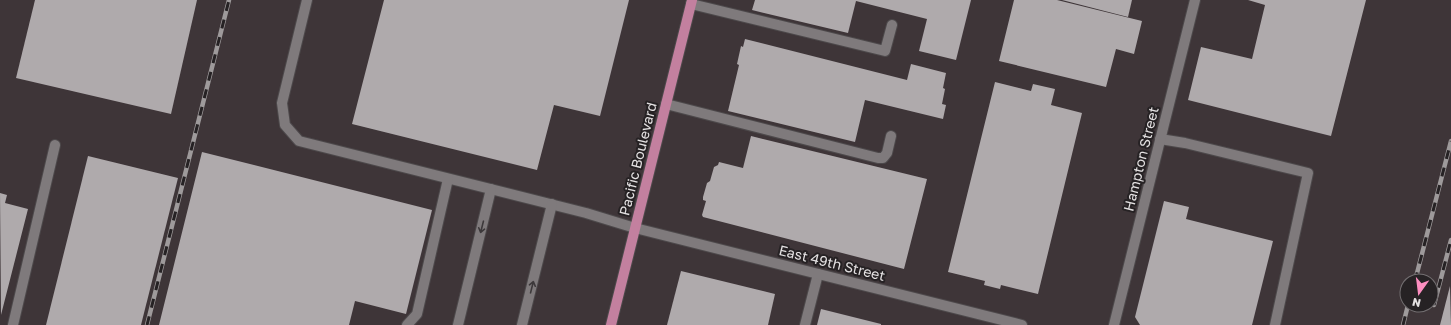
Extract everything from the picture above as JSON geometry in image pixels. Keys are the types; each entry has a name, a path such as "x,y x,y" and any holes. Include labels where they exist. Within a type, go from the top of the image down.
{"main road":[{"name":"Pacific Boulevard","path":"611,325 691,2"}],"street":[{"name":"East 49th Street","path":"307,0 282,103 285,125 299,141 552,204 635,228 1022,325"},
{"name":"Hampton Street","path":"1114,325 1195,0"},
{"path":"691,2 885,51 892,25"},
{"path":"666,104 878,158 884,158 887,153 891,136"},
{"path":"1160,139 1185,143 1308,173 1275,325"},
{"path":"13,325 55,145"},
{"path":"407,325 417,314 448,179"},
{"path":"458,325 491,189"},
{"path":"522,325 552,204"},
{"path":"806,325 818,274"}],"shaded area":[{"path":"0,0 1451,0 1451,325 0,325"}],"building":[{"path":"35,0 197,0 171,114 16,78"},
{"path":"384,0 629,0 600,116 554,105 537,170 352,124"},
{"path":"755,0 971,0 956,60 919,51 927,19 856,1 848,33 752,10"},
{"path":"1014,0 1057,0 1142,21 1134,54 1116,49 1106,87 999,61"},
{"path":"1062,0 1132,0 1128,17"},
{"path":"1248,0 1366,0 1331,136 1188,100 1201,47 1252,59 1265,5"},
{"path":"745,39 907,80 911,64 946,73 942,104 946,105 943,119 865,100 855,142 728,111 739,65 737,64 741,46 743,47"},
{"path":"995,82 1031,91 1033,84 1055,89 1051,105 1082,113 1038,294 1001,285 1000,289 984,285 985,281 948,272"},
{"path":"751,136 927,179 904,269 703,217 702,215 706,201 703,200 703,197 714,167 718,165 719,162 743,168"},
{"path":"202,152 432,210 406,314 355,301 349,325 159,325"},
{"path":"88,156 178,178 141,325 46,325"},
{"path":"0,193 7,195 5,203 28,209 1,315"},
{"path":"1164,201 1189,207 1186,219 1273,241 1252,325 1140,325 1135,317"},
{"path":"681,271 775,294 768,325 667,325"},
{"path":"1450,286 1451,325 1440,325"},
{"path":"821,309 881,324 881,325 817,325"}],"railway":[{"path":"147,325 229,0"},
{"path":"1417,273 1451,141"},
{"path":"1439,286 1451,240"},
{"path":"1403,325 1406,313"}]}
